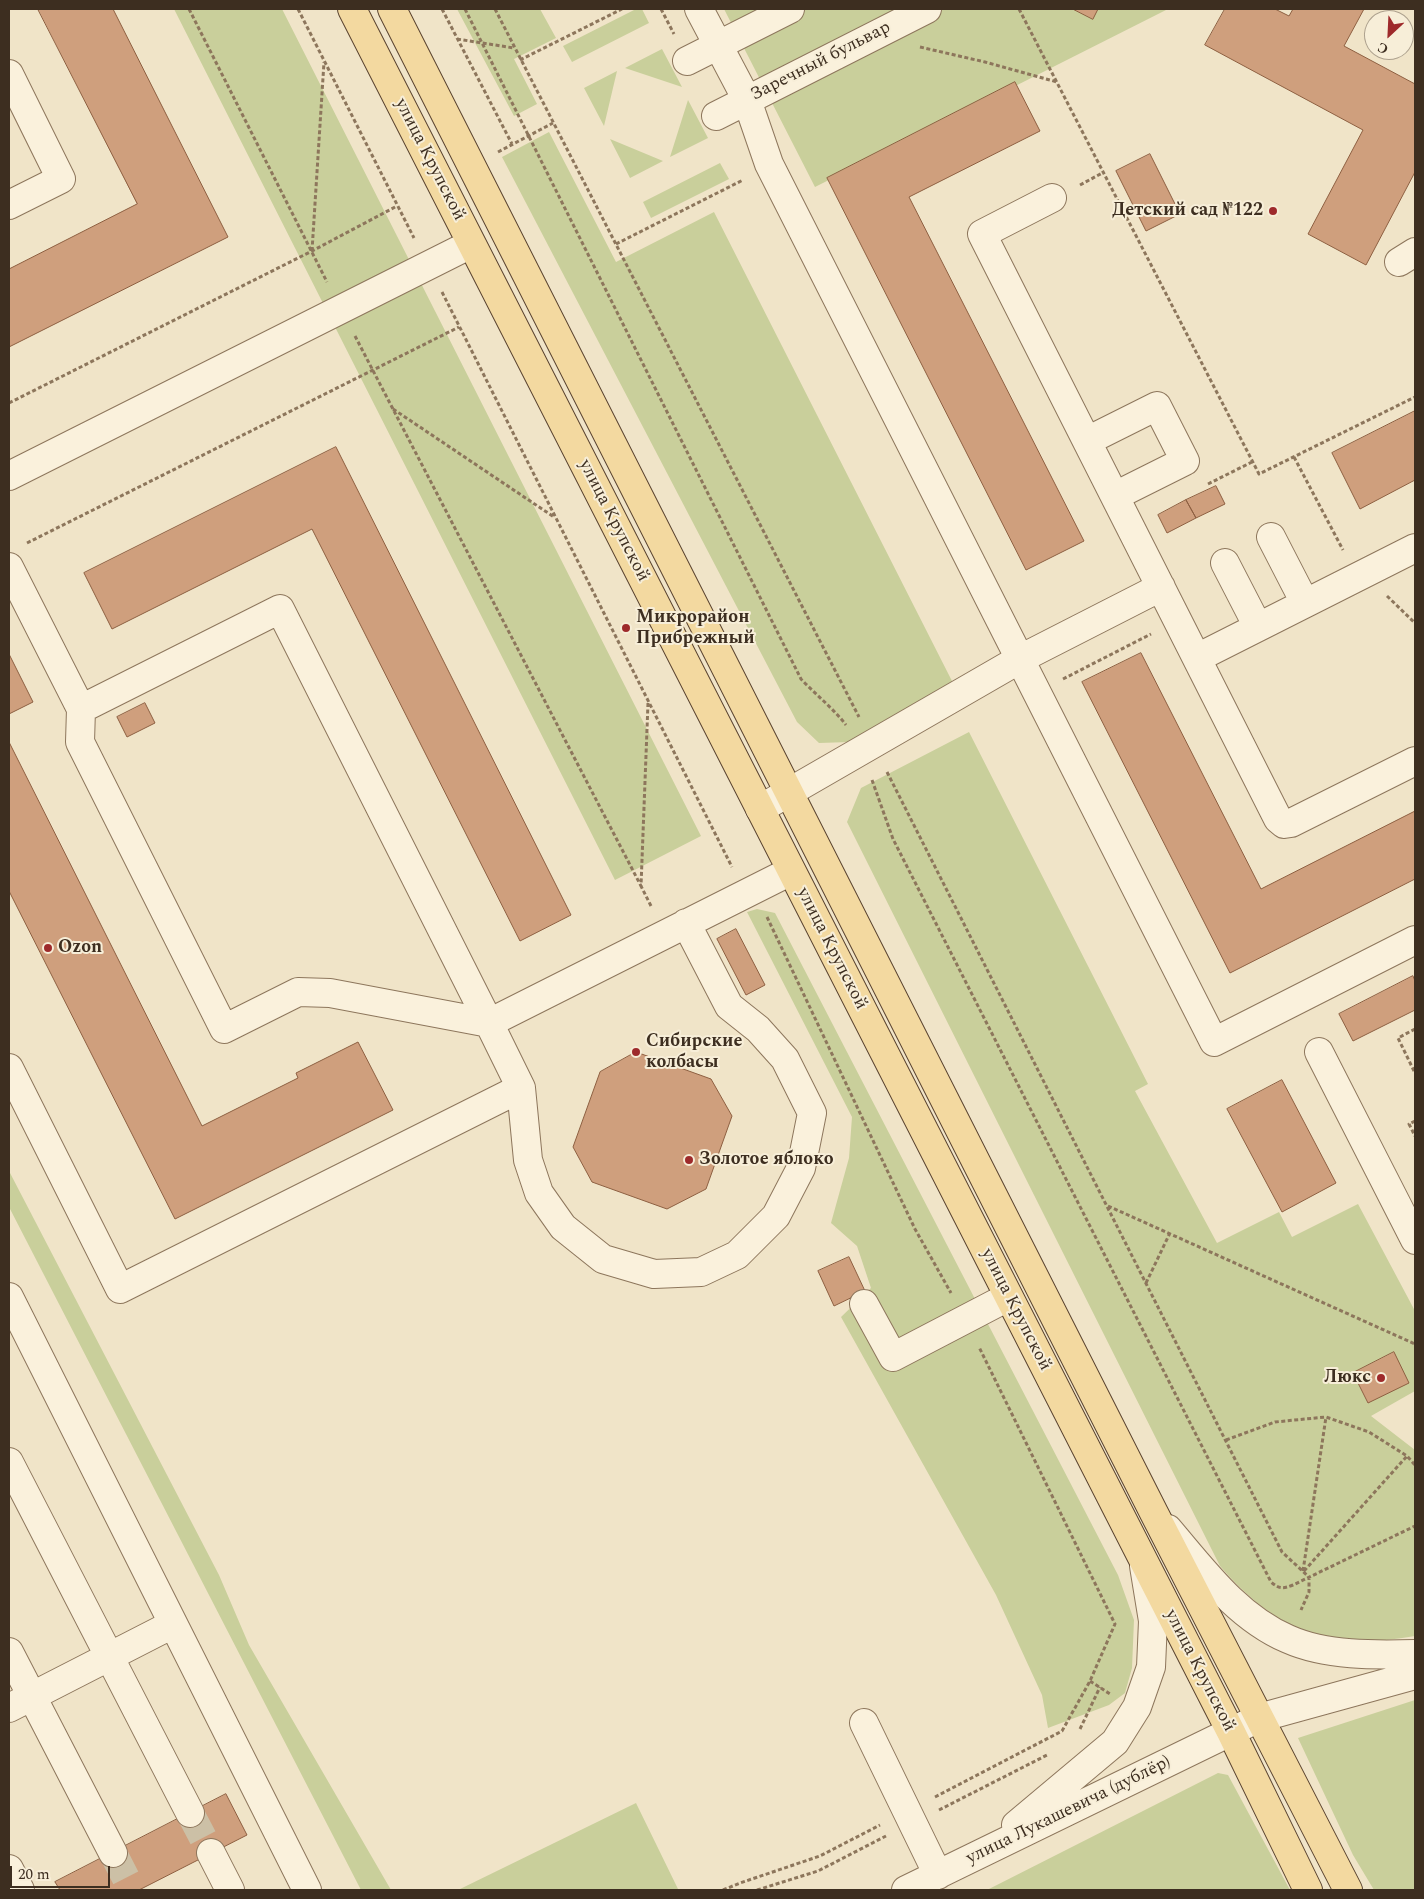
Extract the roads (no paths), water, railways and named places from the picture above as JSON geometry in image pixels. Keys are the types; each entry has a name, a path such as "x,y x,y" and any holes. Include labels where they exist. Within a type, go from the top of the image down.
{"main road":[{"name":"улица Крупской","path":"352,9 1231,1732 1308,1890"},
{"name":"улица Крупской","path":"392,9 1154,1513 1348,1890"}],"street":[{"path":"699,9 747,100 769,164 1214,1042 1415,940"},
{"path":"687,61 790,9"},
{"name":"Заречный бульвар","path":"716,116 927,9"},
{"path":"9,74 61,179 9,205"},
{"path":"1052,198 982,234 1278,819 1284,824 1292,823 1415,761"},
{"path":"9,476 471,244"},
{"path":"1087,441 1158,406 1185,461 1115,496"},
{"path":"1271,537 1305,603"},
{"path":"1197,658 1415,548"},
{"path":"1226,563 1258,627"},
{"path":"9,567 80,709 80,742 224,1029 298,992 330,993 489,1023 791,871"},
{"path":"760,809 1020,658 1161,587"},
{"path":"80,709 280,609 521,1088 528,1160 540,1193 563,1226 603,1259 654,1274 701,1272 737,1255 776,1216 802,1168 812,1113 785,1059 758,1029 730,1006 676,929"},
{"path":"1319,1052 1415,1240"},
{"path":"9,1068 120,1289 521,1088"},
{"path":"864,1304 893,1357 1008,1296"},
{"path":"9,1297 307,1890"},
{"path":"9,1462 190,1813"},
{"path":"1154,1513 1220,1589 1252,1619 1288,1639 1315,1648 1369,1656 1415,1654"},
{"path":"982,1854 1115,1742 1137,1707 1151,1668 1153,1621 1143,1562"},
{"path":"20,1702 173,1624"},
{"path":"9,1652 20,1702 113,1853"},
{"path":"1260,1718 1415,1675"},
{"name":"улица Лукашевича (дублёр)","path":"906,1890 1260,1718"},
{"path":"864,1723 900,1822 938,1875"},
{"path":"211,1853 230,1890"},
{"path":"9,1869 20,1890"}],"tunnel":[{"path":"190,1813 211,1853"},
{"path":"113,1853 132,1890"}],"place":[{"name":"Детский сад №122","path":"1273,211"},
{"name":"Микрорайон Прибрежный","path":"626,628"},
{"name":"Ozon","path":"48,948"},
{"name":"Сибирские колбасы","path":"636,1052"},
{"name":"Золотое яблоко","path":"689,1160"},
{"name":"Люкс","path":"1381,1378"}]}
